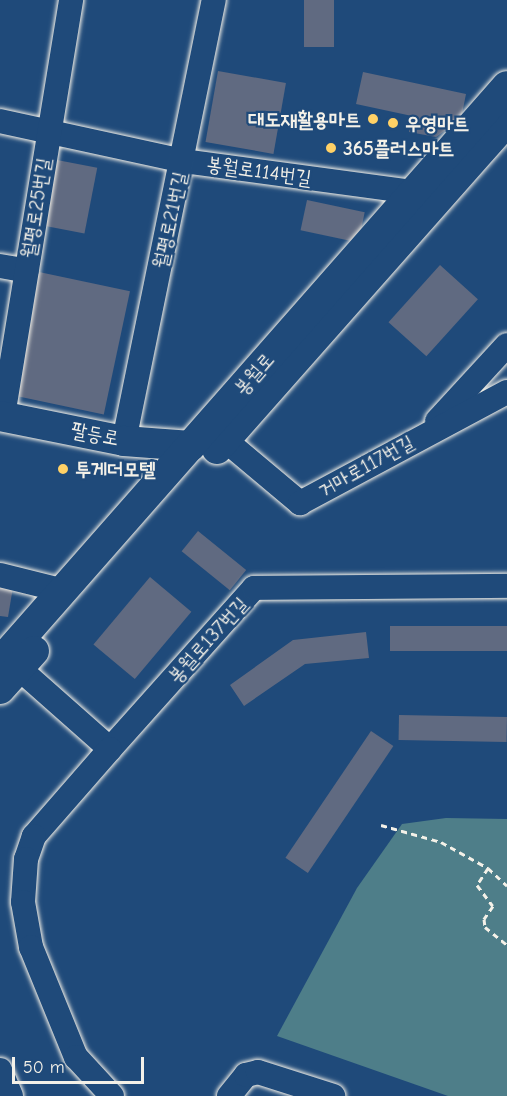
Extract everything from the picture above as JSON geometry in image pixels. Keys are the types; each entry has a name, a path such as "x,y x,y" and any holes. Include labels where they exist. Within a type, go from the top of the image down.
{"main road":[{"name":"봉월로","path":"6,669 64,591 208,438 413,192 507,86"},
{"path":"6,669 208,438 507,121"},
{"name":"팔등로","path":"2,416 124,441 208,438"}],"street":[{"name":"월평로25번길","path":"2,416 71,0"},
{"name":"월평로21번길","path":"124,441 183,161 214,0"},
{"name":"봉월로114번길","path":"0,121 183,161 413,192"},
{"path":"0,266 27,271"},
{"path":"425,434 507,345"},
{"name":"거마로117번길","path":"208,438 300,503 507,392"},
{"path":"0,575 64,591"},
{"name":"봉월로137번길","path":"112,1096 76,1057 31,948 23,902 26,859 34,836 254,588 507,586"},
{"path":"6,669 110,749"},
{"path":"0,1070 11,1096"},
{"path":"229,1096 246,1075 258,1072 333,1096"}],"path":[{"path":"381,825 441,842 488,868 507,886"},
{"path":"488,868 477,885 493,906 484,918 485,927 507,945"}],"green space":[{"path":"446,818 507,819 507,1096 448,1096 277,1036 357,888 402,824"}],"building":[{"path":"304,0 334,0 334,47 304,47"},
{"path":"218,71 286,83 273,154 205,142"},
{"path":"363,72 466,94 461,119 436,137 409,132 412,116 356,104"},
{"path":"57,160 97,168 84,234 44,226"},
{"path":"307,200 365,212 358,243 301,230"},
{"path":"440,265 478,299 426,356 388,322"},
{"path":"39,272 130,291 104,415 13,395"},
{"path":"198,531 246,570 230,590 182,551"},
{"path":"150,577 191,612 135,679 93,644"},
{"path":"0,585 13,587 8,617 0,616"},
{"path":"390,626 507,626 507,651 390,651"},
{"path":"366,632 369,658 305,664 244,706 230,685 293,640"},
{"path":"399,715 507,717 507,742 399,740"},
{"path":"371,731 393,746 308,873 285,858"}],"place":[{"name":"대도재활용마트","path":"373,119"},
{"name":"우영마트","path":"393,123"},
{"name":"365플러스마트","path":"331,148"},
{"name":"투게더모텔","path":"63,469"}]}
